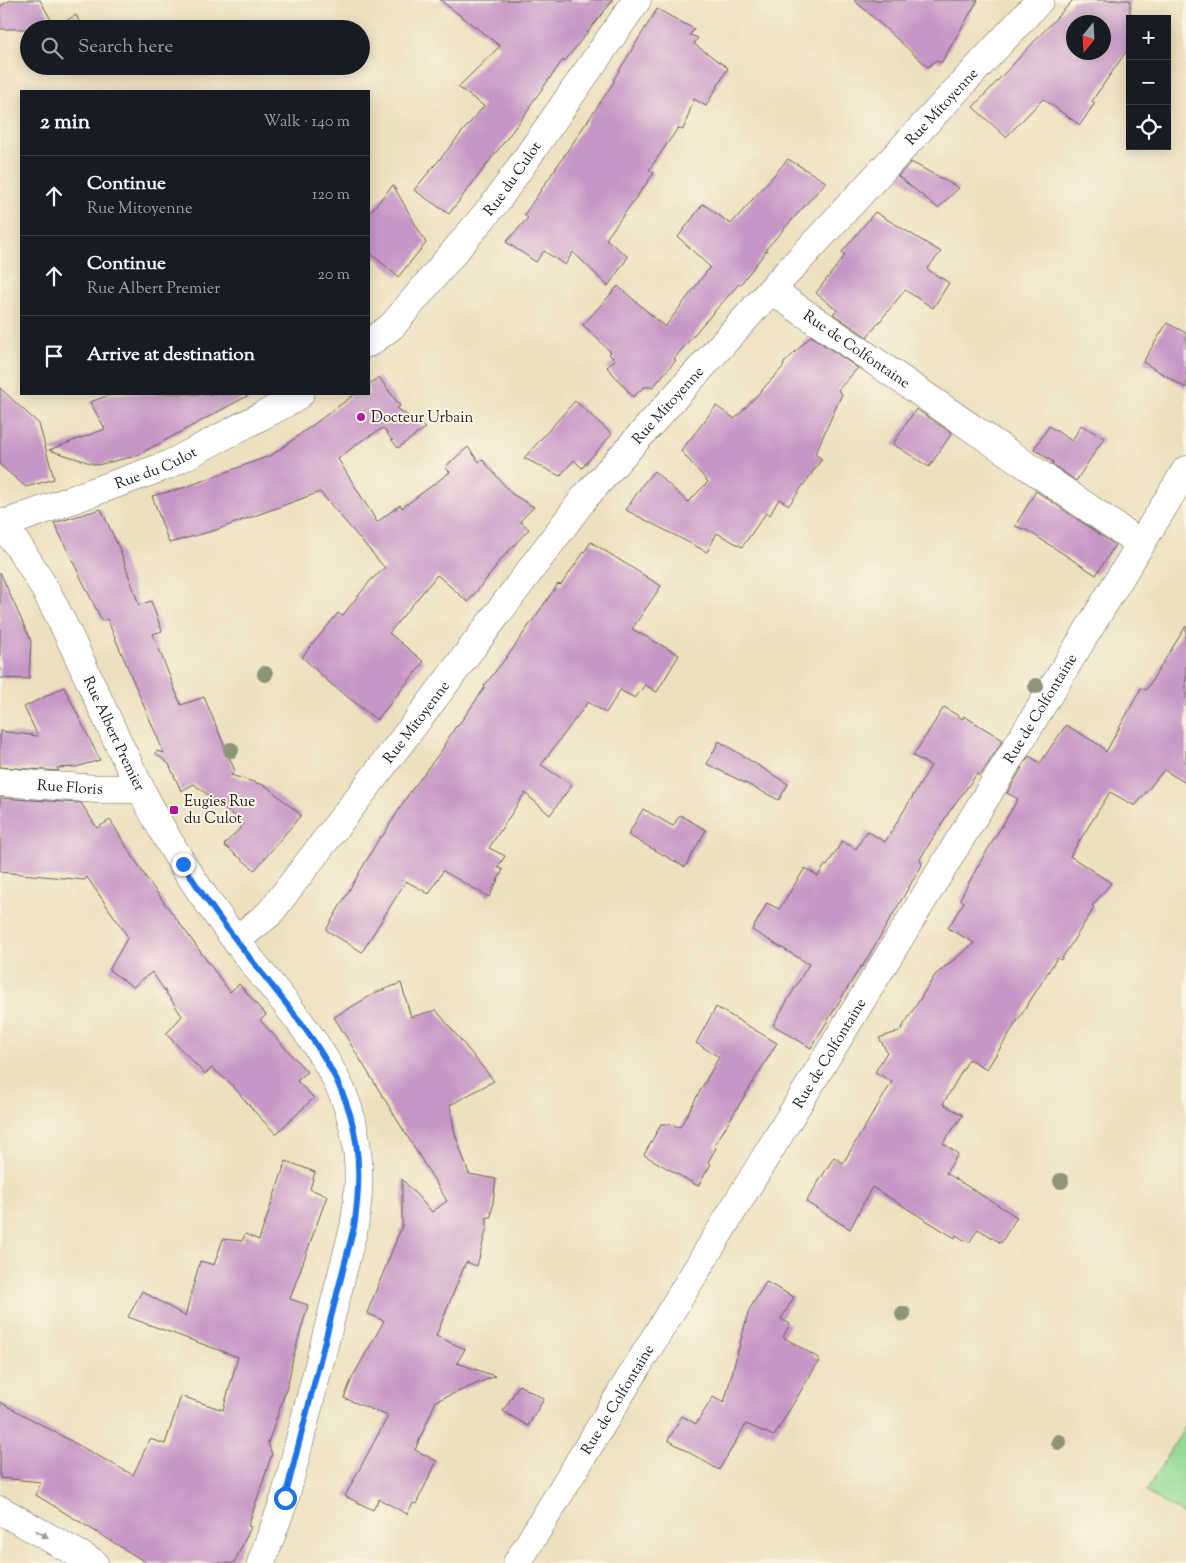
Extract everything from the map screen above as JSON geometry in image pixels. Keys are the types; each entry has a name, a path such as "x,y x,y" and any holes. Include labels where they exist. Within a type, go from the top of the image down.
{"street":[{"name":"Rue du Culot","path":"370,342 392,326 496,202 637,0"},
{"name":"Rue Mitoyenne","path":"236,940 269,914 585,497 771,290 1040,0"},
{"name":"Rue de Colfontaine","path":"771,290 1141,544"},
{"name":"Rue du Culot","path":"1,524 168,464 299,395"},
{"name":"Rue de Colfontaine","path":"517,1563 1186,470"},
{"name":"Rue Albert Premier","path":"1,524 22,551 50,598 157,821 191,877 236,940"},
{"name":"Rue Floris","path":"0,782 98,789 140,788"},
{"path":"236,940 286,1004 329,1067 342,1091 349,1112 356,1137 359,1166 357,1207 342,1275 285,1498 261,1563"},
{"path":"0,1510 94,1563"}],"green space":[{"path":"1186,1425 1186,1516 1146,1492"}],"building":[{"path":"11,0 40,0 51,20 20,20 20,29 0,29 0,6"},
{"path":"440,0 613,0 564,62 563,60 530,108 449,214 414,190 484,106 458,87 500,46"},
{"path":"854,0 978,0 941,63 936,60 928,67"},
{"path":"1073,0 1130,0 1130,15 1126,15 1126,52 1092,101 1095,103 1080,125 1043,99 1006,137 973,107"},
{"path":"657,9 694,29 690,35 698,38 694,44 728,68 706,106 694,99 683,130 678,128 649,170 654,173 606,239 628,257 608,286 573,252 565,265 544,251 536,262 506,242 528,218 524,215 614,82 614,79"},
{"path":"76,15 78,20 67,20"},
{"path":"788,159 826,182 766,249 740,285 703,324 653,387 644,387 633,397 607,367 615,360 609,354 611,352 583,325 618,286 665,327 710,267 678,237 703,204 731,224"},
{"path":"911,162 959,188 938,208 898,176"},
{"path":"393,185 426,243 398,277 370,253 370,212"},
{"path":"875,212 941,252 927,269 949,283 933,308 905,290 867,337 833,314 837,310 816,293 845,255 842,252"},
{"path":"1167,323 1186,333 1186,388 1143,362"},
{"path":"811,336 858,368 838,390 842,394 815,454 822,459 789,505 779,499 770,515 766,513 742,547 717,533 707,552 626,510 654,471 688,502 708,482 681,451 716,406 735,419 783,367 784,363"},
{"path":"379,377 400,406 397,408 425,428 398,448 383,428 361,441 338,459 377,522 400,505 402,508 450,472 445,467 468,447 479,462 482,459 512,494 534,507 520,521 529,529 495,566 468,602 437,575 389,633 424,662 377,720 331,684 302,657 338,613 342,616 371,580 385,568 320,492 216,530 169,543 152,496 183,488 272,455 354,395 370,395 370,383"},
{"path":"0,388 39,424 54,479 26,487 0,465"},
{"path":"110,395 249,395 136,456 97,465 49,450 105,429 90,402"},
{"path":"575,401 612,434 582,468 574,460 560,476 524,458"},
{"path":"916,409 952,433 929,467 893,444"},
{"path":"1081,425 1104,438 1076,481 1034,449 1049,426 1072,441"},
{"path":"1036,491 1115,545 1096,575 1028,531 1015,526"},
{"path":"101,509 120,550 139,605 151,601 162,631 153,634 181,705 204,697 235,771 231,775 266,786 301,815 255,870 224,845 244,824 194,784 181,791 169,764 155,753 157,751 164,753 107,619 102,621 54,523"},
{"path":"591,542 661,586 632,629 679,655 657,692 645,685 635,698 620,690 606,713 588,702 541,765 572,785 550,815 525,793 489,848 505,856 498,867 503,870 489,897 443,871 429,894 406,881 362,952 326,930 380,837 382,837 408,795 444,747 484,686 512,650 558,584 561,585"},
{"path":"0,572 31,641 29,679 0,678"},
{"path":"1186,626 1186,783 1164,770 1135,806 1110,792 1070,856 1111,883 1092,906 1094,908 1061,960 1057,958 987,1069 969,1059 943,1104 963,1115 943,1143 958,1154 946,1173 1017,1217 1001,1243 978,1229 969,1243 956,1235 955,1238 872,1187 850,1229 806,1202 834,1157 843,1163 892,1082 875,1072 887,1052 879,1038 900,1031 935,975 974,943 948,928 964,902 960,899 1018,799 1007,793 1029,756 1040,763 1066,725 1101,746 1106,752 1141,688 1146,690"},
{"path":"64,687 100,760 76,767 57,768 59,771 0,767 0,731 38,736 24,707"},
{"path":"944,707 963,719 964,716 1003,740 980,776 977,774 949,812 920,859 922,865 862,967 811,1048 773,1025 809,964 752,930 767,903 779,909 805,868 818,876 825,865 827,866 842,841 856,849 867,831 885,842 931,766 913,756"},
{"path":"719,741 788,784 779,800 707,764"},
{"path":"0,798 81,803 97,828 110,820 147,879 230,992 239,984 266,1015 260,1020 307,1072 297,1081 314,1098 276,1134 231,1084 212,1068 205,1074 166,1034 182,1016 152,972 133,987 109,970 128,937 87,877 85,880 0,872"},
{"path":"643,809 673,826 680,815 706,830 685,867 628,835"},
{"path":"401,983 411,1017 436,1010 494,1081 450,1105 455,1134 469,1174 496,1179 491,1217 487,1217 487,1227 477,1266 466,1262 436,1336 465,1349 457,1363 495,1376 436,1401 415,1450 437,1461 416,1504 413,1503 407,1514 379,1499 373,1510 345,1496 388,1416 344,1398 353,1376 384,1321 367,1313 402,1226 402,1179 432,1212 447,1201 334,1017 377,992"},
{"path":"716,1007 777,1043 714,1146 716,1148 708,1162 711,1164 698,1186 644,1155 661,1124 680,1127 719,1057 696,1043"},
{"path":"286,1161 315,1172 310,1189 327,1196 290,1299 308,1305 293,1358 288,1384 268,1443 272,1454 248,1526 251,1527 234,1563 147,1563 36,1495 41,1482 0,1478 0,1402 133,1475 150,1439 165,1444 181,1396 223,1410 238,1357 128,1317 142,1291 185,1316 200,1261 214,1265 223,1239 242,1241 245,1234 259,1240"},
{"path":"766,1282 794,1297 781,1319 790,1324 783,1337 820,1359 774,1436 746,1424 719,1470 668,1440 682,1416 696,1424 713,1397 724,1403 749,1310"},
{"path":"519,1385 544,1399 528,1426 503,1411"}],"place":[{"name":"Docteur Urbain","path":"361,417"},
{"name":"Eugies Rue du Culot","path":"174,810"}],"route":[{"path":"183,864 219,918 316,1046 342,1091 356,1137 359,1184 354,1227 285,1498"}]}
